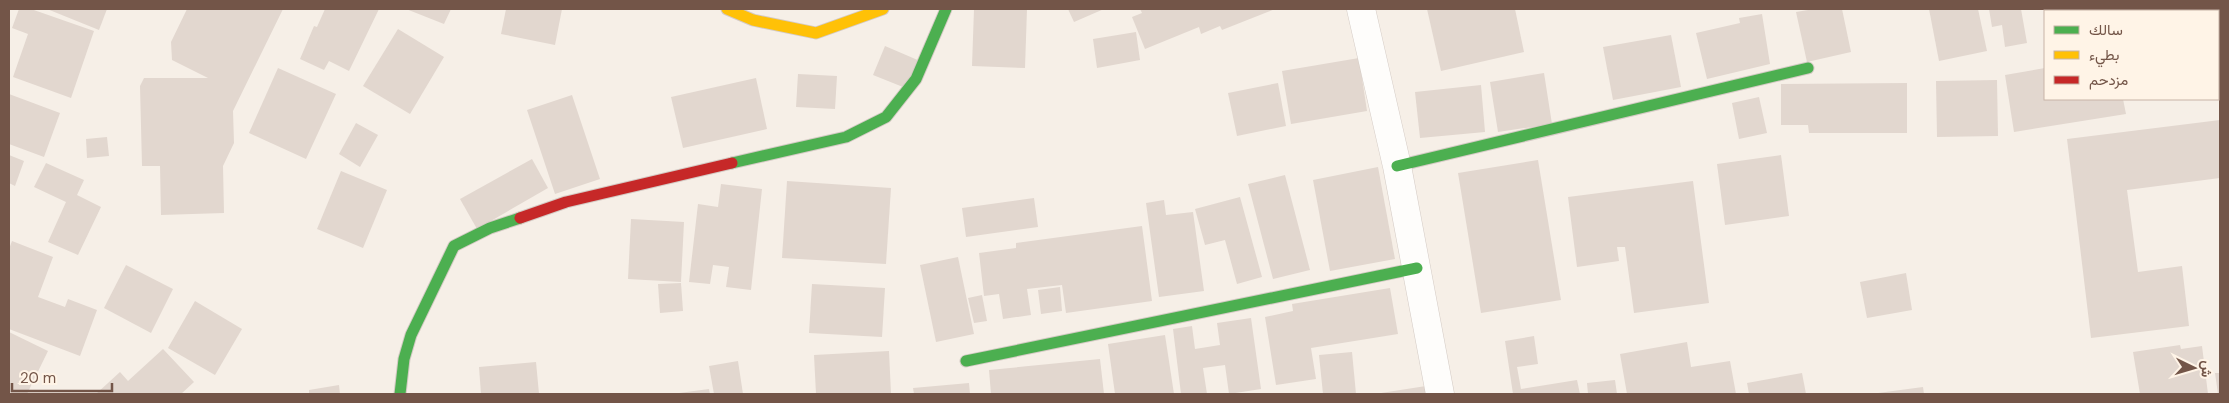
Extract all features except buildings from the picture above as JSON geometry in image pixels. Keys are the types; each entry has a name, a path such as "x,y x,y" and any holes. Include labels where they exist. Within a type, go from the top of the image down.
{"street":[{"path":"727,9 752,20 816,33 883,9"},
{"path":"400,394 407,348 435,282 443,272 454,246 490,228 566,202 846,136 886,117 916,79 946,9"},
{"path":"1361,9 1397,166 1440,394"},
{"path":"1397,166 1808,68"},
{"path":"966,361 1417,268"}],"traffic: fast":[{"path":"732,163 846,137 886,117 916,79 946,9"},
{"path":"1397,166 1808,68"},
{"path":"400,394 404,359 411,335 454,246 490,228 520,218"},
{"path":"966,361 1417,268"}],"traffic: slow":[{"path":"727,9 753,20 816,33 883,9"}],"traffic: jam":[{"path":"520,218 566,202 732,163"}]}
